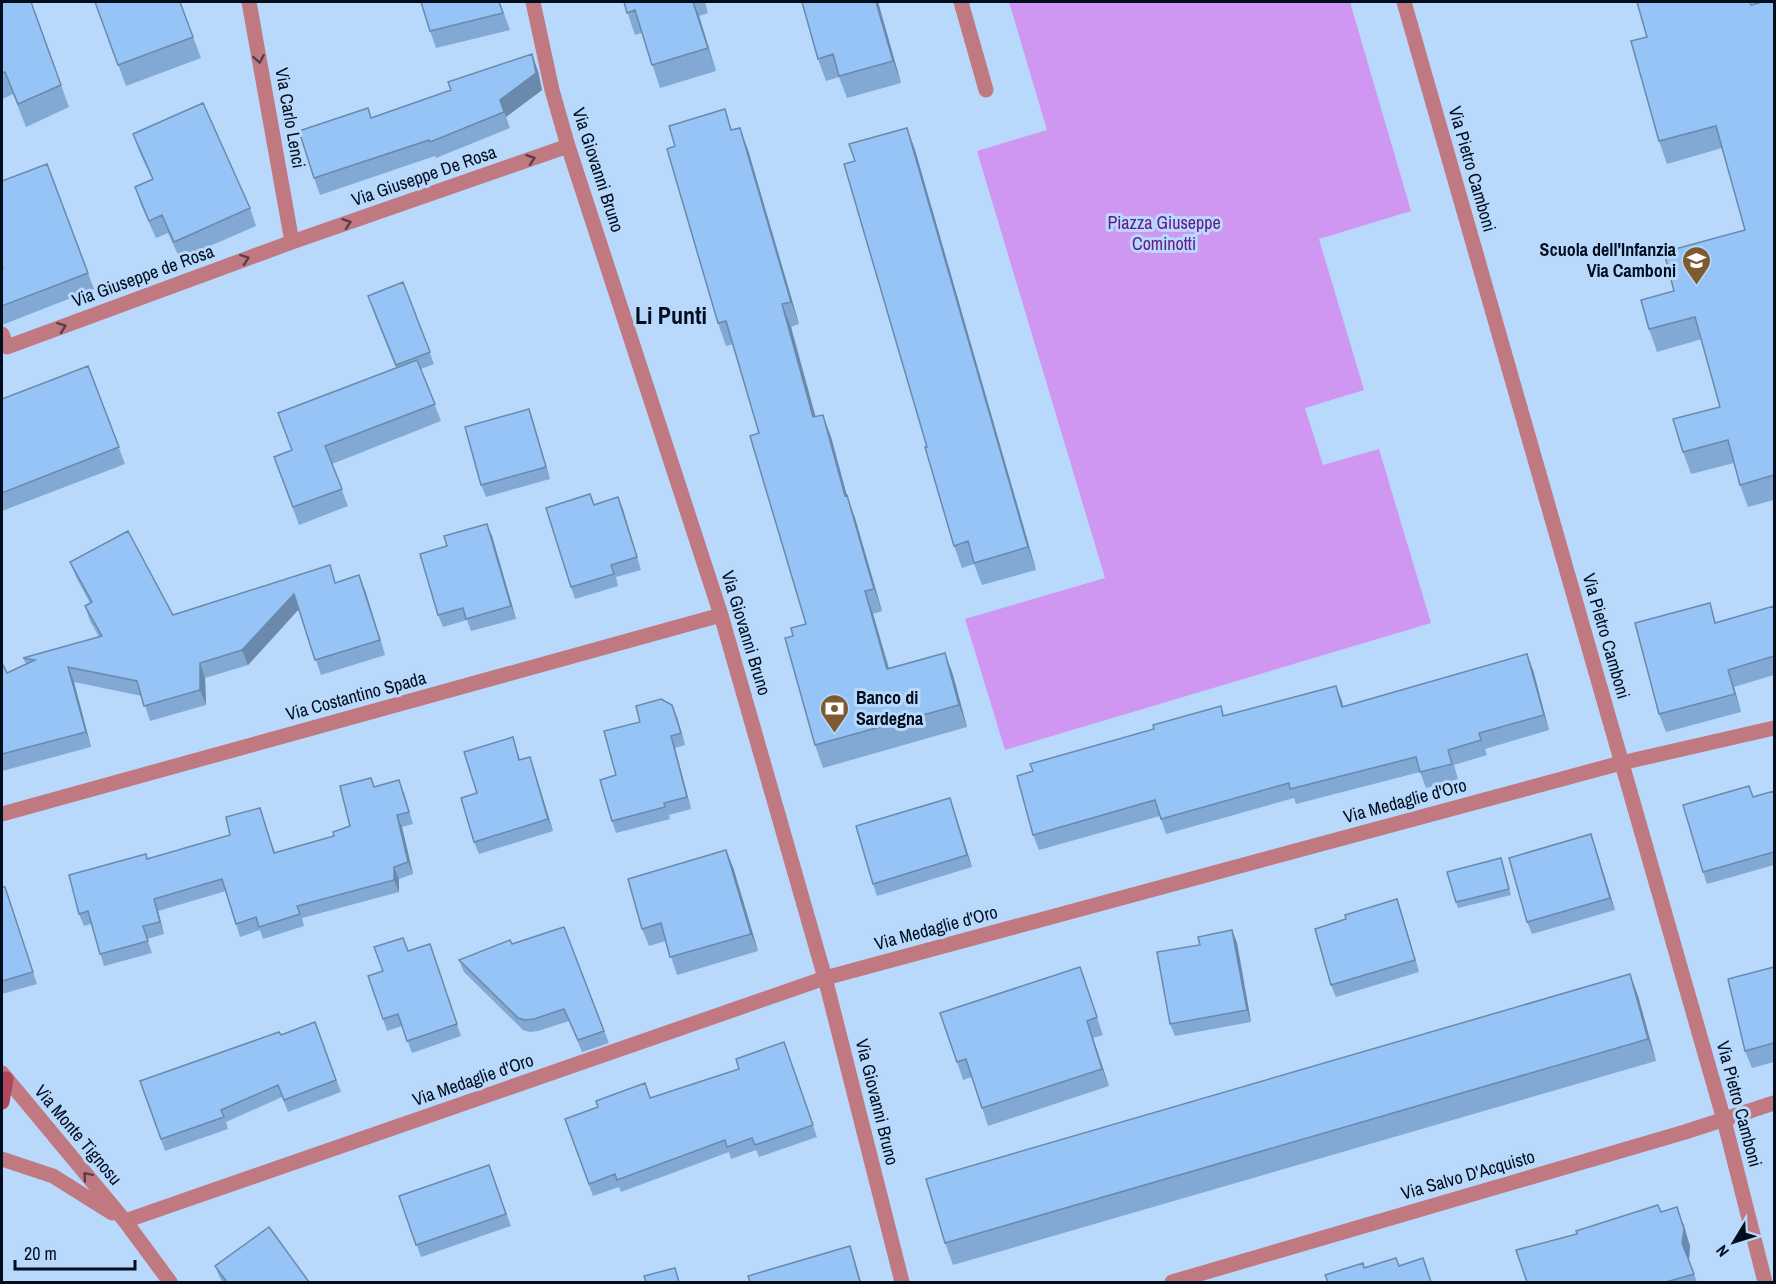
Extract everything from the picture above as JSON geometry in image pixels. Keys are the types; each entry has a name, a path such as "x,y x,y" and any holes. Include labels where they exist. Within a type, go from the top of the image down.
{"main road":[{"path":"2,1102 4,1076"}],"street":[{"name":"Via Carlo Lenci","path":"249,2 292,242"},
{"name":"Via Giovanni Bruno","path":"533,2 552,90 568,146 722,615 825,978 902,1282"},
{"path":"961,2 986,90"},
{"name":"Via Pietro Camboni","path":"1404,2 1724,1120 1765,1282"},
{"name":"Via Giuseppe De Rosa","path":"292,242 568,146"},
{"name":"Via Giuseppe de Rosa","path":"4,341 292,242"},
{"name":"Via Costantino Spada","path":"2,814 722,615"},
{"name":"Via Medaglie d'Oro","path":"124,1221 825,978 1622,763 1774,728"},
{"name":"Via Monte Tignosu","path":"4,1076 124,1221 170,1282"},
{"name":"Via Salvo D'Acquisto","path":"1172,1282 1724,1120 1774,1103"},
{"name":"Via Monte Tignosu","path":"2,1159 53,1176 124,1221"}],"green space":[{"name":"Piazza Giuseppe Cominotti","path":"1009,2 1350,2 1411,211 1319,239 1364,390 1305,408 1323,465 1379,449 1431,623 1005,750 965,619 1105,578 977,151 1047,130"}],"building":[{"path":"2,2 31,2 61,85 18,104 5,72 2,73"},
{"path":"95,2 180,2 193,37 118,65"},
{"path":"421,2 499,2 503,13 430,31"},
{"path":"624,2 693,2 708,48 652,65 635,10 627,13"},
{"path":"802,2 876,2 893,61 839,76 833,54 818,59"},
{"path":"1637,2 1750,2 1751,5 1774,2 1774,475 1740,485 1728,440 1683,452 1673,419 1720,407 1695,317 1649,329 1641,300 1674,291 1664,252 1745,230 1716,126 1659,141 1631,41 1647,37"},
{"path":"532,54 536,73 500,100 504,112 430,142 429,140 314,178 299,131 368,108 371,118 451,90 448,82"},
{"path":"203,103 250,208 174,242 162,215 149,221 135,187 153,179 133,134"},
{"path":"725,109 731,130 740,128 791,302 782,304 813,417 823,415 845,496 847,495 874,589 865,591 887,669 945,653 959,705 815,745 785,638 793,636 791,628 806,624 750,436 759,433 726,321 718,323 667,149 675,146 669,126"},
{"path":"907,128 1028,547 974,563 968,541 954,546 844,164 855,161 849,144"},
{"path":"47,164 88,273 2,306 2,181"},
{"path":"403,282 430,352 396,365 368,296"},
{"path":"417,360 435,404 325,446 342,489 293,507 274,457 292,450 278,413"},
{"path":"88,366 119,447 2,493 2,399"},
{"path":"529,409 546,467 481,485 465,427"},
{"path":"590,494 594,505 618,497 637,557 611,565 614,574 571,587 546,508"},
{"path":"487,524 511,606 466,619 463,608 438,615 420,554 447,546 444,536"},
{"path":"128,531 173,615 330,565 335,583 359,575 380,640 315,660 294,594 242,650 200,663 200,690 144,706 137,681 68,667 86,732 2,754 2,663 7,673 35,660 23,658 102,636 85,606 92,602 70,562"},
{"path":"1710,603 1715,623 1774,606 1774,656 1728,670 1735,694 1659,714 1635,623"},
{"path":"1527,654 1544,715 1479,733 1481,740 1448,750 1452,764 1420,772 1416,757 1290,789 1289,783 1161,819 1155,800 1033,835 1017,776 1033,771 1030,764 1154,729 1153,725 1221,706 1223,716 1336,686 1342,707"},
{"path":"661,699 672,705 681,733 671,736 687,797 664,803 665,807 612,821 600,780 616,775 604,731 640,722 636,706"},
{"path":"513,737 519,760 530,757 548,819 474,842 461,798 477,793 464,752"},
{"path":"371,778 374,787 399,780 409,812 397,815 408,862 394,867 394,880 297,906 300,914 259,927 256,917 236,924 222,879 154,899 160,922 143,926 148,941 100,954 88,911 79,914 69,875 146,854 147,859 230,835 226,817 260,808 274,853 334,836 333,832 350,826 340,786"},
{"path":"1749,786 1753,797 1774,791 1774,852 1703,872 1683,805"},
{"path":"950,798 967,855 873,884 856,826"},
{"path":"1591,834 1610,898 1527,922 1509,858"},
{"path":"726,850 751,934 670,957 661,923 642,929 628,879"},
{"path":"1501,858 1509,889 1456,902 1447,872"},
{"path":"2,887 5,887 33,972 2,981"},
{"path":"1397,899 1415,960 1331,985 1315,929 1346,919 1345,915"},
{"path":"564,927 604,1031 578,1040 564,1009 534,1019 518,1018 459,960 510,940 512,944"},
{"path":"1232,930 1247,1010 1170,1024 1157,952 1200,945 1198,937"},
{"path":"403,938 408,951 430,944 457,1024 407,1041 398,1014 383,1019 368,976 383,971 374,947"},
{"path":"1080,967 1097,1017 1087,1021 1102,1069 982,1108 966,1059 957,1062 940,1013"},
{"path":"1774,967 1774,1043 1745,1051 1728,979"},
{"path":"1630,974 1648,1039 945,1243 926,1179"},
{"path":"315,1022 336,1080 284,1100 278,1085 221,1110 224,1117 161,1139 140,1081 279,1032 281,1035"},
{"path":"784,1042 813,1125 755,1145 752,1138 727,1147 725,1140 617,1180 615,1174 589,1184 565,1119 598,1107 596,1101 645,1083 650,1098 739,1069 736,1059"},
{"path":"489,1165 506,1214 416,1245 399,1196"},
{"path":"1658,1205 1661,1212 1677,1207 1684,1229 1682,1243 1694,1274 1666,1282 1527,1282 1516,1250 1577,1234 1576,1231"},
{"path":"269,1227 309,1282 227,1282 215,1266"},
{"path":"850,1246 860,1282 750,1282 748,1276"},
{"path":"1396,1258 1399,1266 1423,1258 1431,1282 1328,1282 1325,1275 1363,1263 1364,1268"},
{"path":"675,1268 679,1282 646,1282 644,1276"}],"place":[{"name":"Scuola dell'Infanzia Via Camboni","path":"1697,286"},
{"name":"Banco di Sardegna","path":"835,734"}],"district":[{"name":"Li Punti","path":"671,316"}]}
